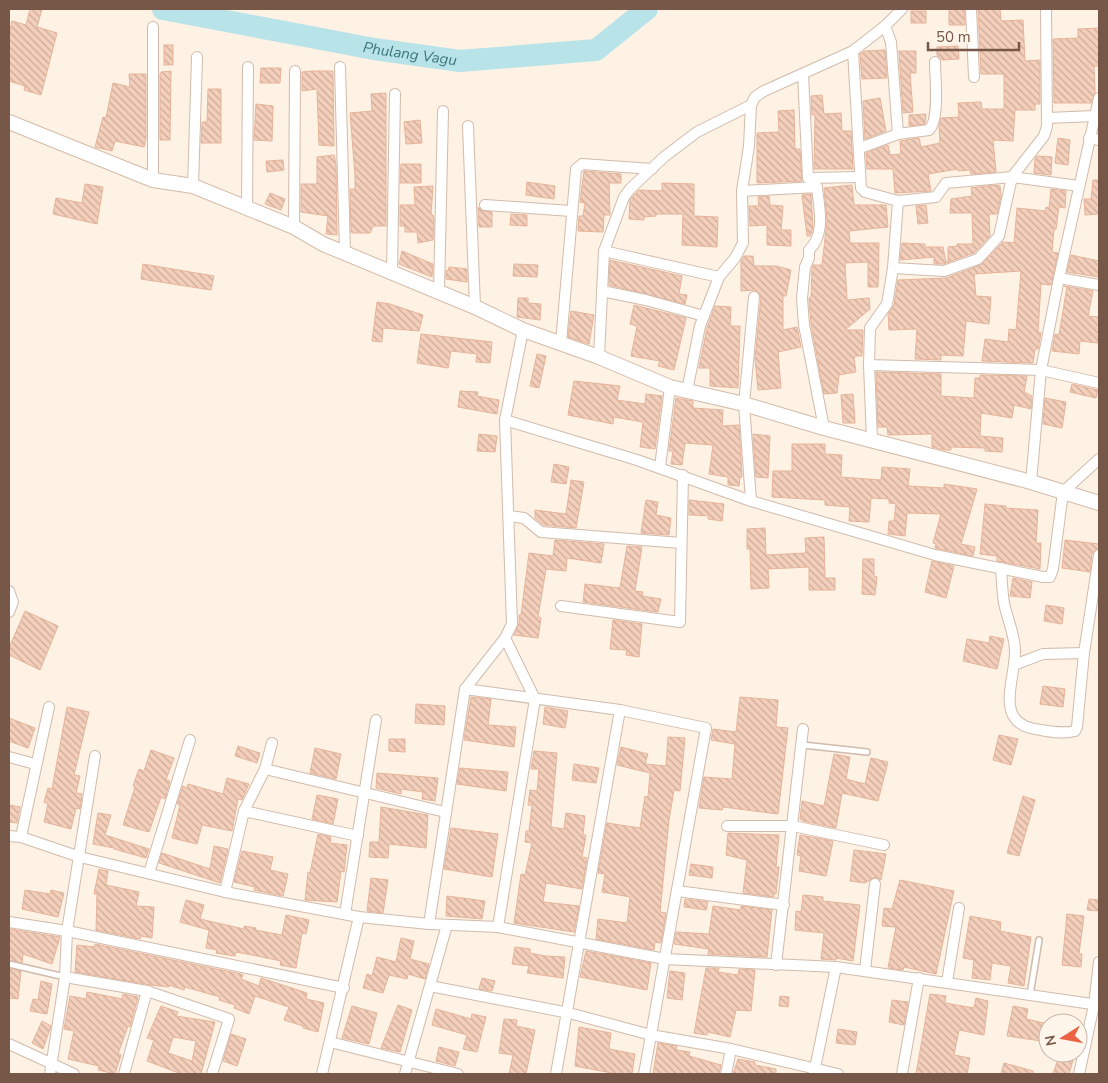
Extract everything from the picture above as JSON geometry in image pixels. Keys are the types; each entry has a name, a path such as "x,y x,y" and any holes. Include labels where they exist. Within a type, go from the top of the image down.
{"street":[{"path":"687,391 704,316 719,277 736,258 743,243 742,192 749,146 751,105 755,97 764,90 853,51 885,26 902,9"},
{"path":"971,9 974,77"},
{"path":"893,268 944,271 978,259 999,236 1012,177 1044,136 1047,118 1046,9"},
{"path":"885,26 891,42 898,134"},
{"path":"153,27 153,180"},
{"path":"853,51 860,148 860,177 863,190 898,201 936,197 946,183 1012,177 1079,186"},
{"path":"193,186 197,57"},
{"path":"860,148 898,134 929,130 934,124 935,62"},
{"path":"247,209 248,67"},
{"path":"340,67 345,253"},
{"path":"294,227 295,71"},
{"path":"803,74 808,178 818,187 821,232 815,245 809,250 809,258 804,267 802,298 804,325 824,428"},
{"path":"392,271 395,94"},
{"path":"1031,482 1041,370 1079,186 1094,139 1095,116 1099,103"},
{"path":"599,357 604,251 624,198 630,189 652,169 697,132 751,105"},
{"path":"439,291 443,111"},
{"path":"1047,118 1095,116"},
{"path":"9,122 153,180 193,186 294,227 345,253 439,291 523,330 599,357 670,387 744,404 824,428 1031,482 1099,503"},
{"path":"468,126 475,307"},
{"path":"562,344 571,211 578,166 652,169"},
{"path":"808,178 860,177"},
{"path":"742,192 818,187"},
{"path":"872,440 869,365 870,328 887,304 893,268 898,201"},
{"path":"485,205 571,211"},
{"path":"604,251 719,277"},
{"path":"1059,278 1099,285"},
{"path":"602,291 646,300 704,316"},
{"path":"751,501 744,404 754,297"},
{"path":"430,924 445,812 465,690 505,638 512,624 509,582 509,516 505,420 523,330"},
{"path":"869,365 1041,370 1099,383"},
{"path":"660,468 670,387"},
{"path":"505,420 684,475 751,501 935,555 1050,577 1063,492 1099,459"},
{"path":"561,606 680,622 684,475"},
{"path":"509,516 524,518 541,532 681,544"},
{"path":"1000,568 1004,602 1015,650 1009,692 1010,709 1014,719 1020,726 1031,729 1068,733 1075,731 1077,727 1084,652 1099,555"},
{"path":"9,592 13,602 9,612"},
{"path":"498,927 535,699 505,638"},
{"path":"1014,665 1044,654 1084,652"},
{"path":"465,690 620,710 706,728 644,1074"},
{"path":"21,837 35,764 49,708"},
{"path":"556,1074 569,1013 620,710"},
{"path":"345,914 376,720"},
{"path":"776,965 804,729"},
{"path":"149,873 190,740"},
{"path":"225,892 244,810 265,769 272,743"},
{"path":"51,1069 65,977 67,931 80,857 94,756"},
{"path":"9,758 35,764"},
{"path":"265,769 445,812"},
{"path":"244,810 358,836"},
{"path":"727,826 793,826 884,845"},
{"path":"9,836 21,837 80,857 298,908 430,924 498,927 665,959 865,970 1097,1005"},
{"path":"865,970 876,884"},
{"path":"677,890 784,905"},
{"path":"946,982 959,908"},
{"path":"322,1074 360,917"},
{"path":"9,922 67,931 344,988"},
{"path":"405,1074 410,1062 447,925"},
{"path":"1079,1074 1097,1005 1099,962"},
{"path":"815,1071 836,967"},
{"path":"65,977 147,991 229,1018 212,1074"},
{"path":"902,1074 919,978"},
{"path":"430,986 569,1013 651,1036 731,1049 815,1071 838,1074"},
{"path":"124,1074 147,991"},
{"path":"330,1042 458,1074"},
{"path":"9,1044 51,1069 74,1074"},
{"path":"726,1074 731,1049"}],"lane":[{"path":"803,745 867,752"},
{"path":"1030,995 1039,940"},
{"path":"9,964 65,977"}],"building":[{"path":"30,9 42,9 37,27 57,33 41,95 24,90 25,86 9,81 9,35 12,21 26,25"},
{"path":"949,9 964,9 965,25 949,25"},
{"path":"978,9 1000,9 1001,21 1023,20 1025,61 1040,60 1040,104 1035,104 1035,110 1015,110 1013,141 993,140 996,172 971,174 970,170 958,171 958,169 928,174 931,191 895,193 893,169 867,169 866,153 888,145 890,155 901,154 900,141 919,138 921,147 940,143 939,126 941,118 959,117 958,103 981,102 982,109 1004,109 1004,74 981,74"},
{"path":"911,11 926,11 926,23 911,23"},
{"path":"1099,28 1099,66 1094,66 1095,93 1091,103 1054,103 1053,39 1078,38 1078,29"},
{"path":"164,45 173,45 173,65 164,65"},
{"path":"958,46 959,59 942,60 937,56 937,47"},
{"path":"885,50 887,78 862,79 860,54 865,51"},
{"path":"899,51 916,51 916,73 910,73 913,112 903,113"},
{"path":"261,68 281,68 280,83 260,83"},
{"path":"171,71 170,140 160,140 160,74 161,72"},
{"path":"333,71 334,146 319,145 317,89 302,91 302,72"},
{"path":"129,74 146,74 146,139 144,147 115,141 112,151 95,147 103,117 106,118 113,83 130,87"},
{"path":"208,89 221,89 221,143 201,143 202,122 207,122"},
{"path":"386,93 386,226 373,226 370,233 353,233 351,232 350,189 355,189 355,175 350,113 372,111 371,94"},
{"path":"822,95 824,114 841,113 842,131 851,131 853,169 814,169 815,115 812,115 811,96"},
{"path":"880,98 886,131 865,139 863,101"},
{"path":"256,104 273,106 272,141 254,140"},
{"path":"794,110 795,149 800,149 802,181 757,183 757,133 779,132 778,111"},
{"path":"926,114 925,124 909,126 909,115"},
{"path":"420,120 422,143 406,144 404,122"},
{"path":"1058,138 1070,140 1068,165 1055,163"},
{"path":"334,155 336,164 337,235 326,234 328,216 301,212 301,184 317,184 317,157"},
{"path":"1037,156 1052,157 1051,175 1034,173"},
{"path":"283,160 284,170 267,172 266,161"},
{"path":"401,164 421,164 421,183 400,183"},
{"path":"584,171 621,174 621,183 609,183 610,215 604,215 603,232 578,231 579,216 583,216 585,203 580,202"},
{"path":"1093,180 1099,180 1099,214 1085,215 1084,199 1091,199"},
{"path":"527,182 555,186 554,199 526,195"},
{"path":"662,183 694,184 694,216 718,217 717,247 682,245 683,214 656,214 656,216 644,217 644,220 629,219 630,200 635,194 639,190 662,191"},
{"path":"85,184 103,187 97,224 53,214 56,198 82,203"},
{"path":"852,185 854,205 886,205 888,227 849,231 850,243 879,243 878,287 868,287 868,262 845,263 847,300 869,298 870,309 845,330 863,330 862,356 855,356 854,359 856,372 839,375 837,393 824,394 811,324 809,298 811,297 812,269 813,265 822,265 827,221 824,188"},
{"path":"433,186 431,215 433,215 434,219 433,240 418,243 417,232 405,232 405,226 400,226 400,205 415,205 414,187"},
{"path":"1000,186 1001,196 997,214 989,214 990,236 974,253 943,264 934,264 934,257 900,260 902,243 925,244 925,247 943,247 946,262 948,262 948,247 957,246 957,244 973,244 972,213 950,213 951,199 972,196 971,188"},
{"path":"1051,189 1066,191 1065,208 1059,207 1056,229 1054,229 1052,252 1058,253 1051,285 1041,284 1038,332 1041,333 1038,349 1035,349 1033,363 982,361 985,339 1008,342 1009,329 1016,330 1021,271 974,274 976,296 991,297 989,324 966,321 963,356 941,355 941,360 915,359 917,329 889,330 888,314 894,305 898,280 946,278 981,265 1003,242 1014,243 1017,208 1045,211 1046,207 1049,208"},
{"path":"270,193 285,199 281,210 265,204"},
{"path":"811,194 813,228 810,236 807,236 802,195"},
{"path":"769,196 770,205 783,206 781,230 791,230 791,246 767,245 767,225 750,226 749,206 759,206 758,197"},
{"path":"926,205 928,223 918,224 916,206"},
{"path":"478,207 482,211 492,212 492,227 479,227"},
{"path":"511,214 527,215 527,226 510,225"},
{"path":"402,251 433,264 432,277 399,264"},
{"path":"1071,255 1099,261 1099,277 1067,272"},
{"path":"744,256 753,256 754,266 776,266 791,270 786,296 783,296 783,330 797,327 801,347 778,352 781,388 758,390 755,359 761,297 755,290 741,291 741,261"},
{"path":"610,260 682,276 679,294 687,295 685,304 609,285"},
{"path":"143,264 214,276 211,290 141,279"},
{"path":"514,264 538,265 537,277 513,276"},
{"path":"449,267 467,269 467,282 446,279 446,270 448,271"},
{"path":"1064,286 1093,291 1088,316 1099,317 1098,343 1080,341 1079,354 1052,351 1055,334 1059,335 1067,287"},
{"path":"518,298 528,298 528,303 541,304 540,320 517,317"},
{"path":"377,302 390,304 423,315 419,331 383,328 382,342 372,341"},
{"path":"634,305 686,318 674,370 658,366 660,361 631,356 637,326 630,324"},
{"path":"715,306 731,307 730,326 740,326 738,388 710,386 710,368 699,368 707,328"},
{"path":"571,311 594,315 589,344 568,337"},
{"path":"421,334 492,342 490,363 476,362 477,354 451,351 448,368 417,363"},
{"path":"537,354 546,356 539,388 530,386"},
{"path":"876,372 941,374 941,396 974,398 975,378 980,378 980,375 1027,376 1024,392 1032,396 1031,409 1014,405 1012,418 981,413 980,436 1003,438 1002,452 985,451 985,448 951,447 951,450 944,450 932,447 932,434 888,435 887,427 878,427"},
{"path":"574,381 620,386 617,400 645,404 646,394 662,396 655,449 640,447 643,422 614,417 613,424 568,415"},
{"path":"1072,384 1098,390 1096,398 1070,392"},
{"path":"460,391 478,392 477,396 499,400 497,414 458,407"},
{"path":"853,394 855,423 843,423 841,395"},
{"path":"676,398 693,401 693,408 723,410 722,426 739,425 742,477 740,477 739,486 728,485 728,477 709,474 713,445 685,443 682,465 671,464 673,451 669,451"},
{"path":"1045,398 1066,402 1062,428 1043,424"},
{"path":"479,434 497,436 495,452 477,451"},
{"path":"753,434 770,436 768,478 756,477"},
{"path":"792,444 825,444 825,454 842,455 841,477 881,480 882,467 910,469 908,486 944,488 944,484 977,489 961,544 975,547 973,556 935,548 936,544 933,543 941,514 907,513 905,536 888,534 889,521 894,521 896,504 889,503 889,499 871,498 869,522 849,521 850,507 825,505 825,500 772,497 773,471 792,471"},
{"path":"554,464 569,467 566,484 551,482"},
{"path":"571,480 584,482 576,528 544,525 535,518 535,510 566,514"},
{"path":"646,500 658,502 656,515 671,518 669,535 641,533"},
{"path":"689,500 724,504 722,521 708,519 709,516 689,515"},
{"path":"985,504 1006,506 1005,508 1038,510 1036,543 1041,543 1040,569 997,561 997,556 980,554"},
{"path":"765,528 766,555 806,553 805,538 824,537 825,578 835,578 835,590 809,590 809,567 768,569 769,588 751,589 750,549 747,549 747,529"},
{"path":"555,540 604,544 601,563 567,558 566,571 546,569 538,617 541,618 538,638 514,635 519,624 519,615 521,615 529,553 553,556"},
{"path":"1065,540 1099,544 1099,548 1092,553 1090,572 1062,568"},
{"path":"627,546 642,547 635,591 643,592 642,596 661,599 658,612 583,602 585,584 620,588"},
{"path":"863,559 874,559 874,576 877,577 875,595 862,594"},
{"path":"932,561 954,566 946,598 925,592"},
{"path":"1013,578 1032,582 1030,598 1010,596"},
{"path":"1046,605 1064,608 1062,624 1044,621"},
{"path":"25,611 58,626 40,670 9,655 9,648"},
{"path":"613,620 642,624 639,657 626,655 627,650 610,649"},
{"path":"990,636 1004,639 997,669 963,661 967,639 989,643"},
{"path":"1043,686 1065,689 1063,707 1040,704"},
{"path":"471,697 491,699 488,725 516,727 514,747 464,740"},
{"path":"740,697 778,700 776,727 788,728 778,814 723,807 722,810 699,808 704,777 732,779 735,744 711,740 713,729 736,732"},
{"path":"416,704 445,706 444,725 415,723"},
{"path":"67,707 89,712 74,775 80,776 76,793 82,794 80,809 76,808 71,829 44,822 48,804 44,802 48,788 52,789"},
{"path":"545,707 568,711 565,728 543,724"},
{"path":"9,718 35,728 28,748 9,741"},
{"path":"999,735 1018,739 1011,765 993,760"},
{"path":"668,737 685,738 680,791 674,790 669,820 660,912 666,913 661,943 655,942 654,950 596,939 598,919 627,923 630,897 602,892 605,874 598,873 607,823 640,828 645,796 648,797 650,773 617,765 621,747 648,754 645,764 666,766"},
{"path":"389,739 405,739 405,752 389,751"},
{"path":"238,746 260,753 257,763 235,756"},
{"path":"315,748 341,754 336,779 310,773"},
{"path":"151,750 174,758 166,780 170,781 165,799 161,797 149,832 123,825 139,769 144,771"},
{"path":"534,751 557,753 551,827 564,829 566,813 585,816 583,835 586,835 582,857 587,858 582,889 546,883 543,902 579,906 574,932 514,923 521,874 525,875 532,843 525,842 526,831 529,831 532,805 528,805 530,790 537,791 539,769 531,769"},
{"path":"834,754 850,757 846,779 865,784 871,758 888,762 878,801 842,793 836,828 800,819 802,801 824,806"},
{"path":"574,764 599,768 596,783 572,780"},
{"path":"460,768 508,772 506,791 457,784"},
{"path":"377,773 438,778 435,801 422,799 423,792 401,789 401,794 376,788"},
{"path":"227,778 249,784 242,800 238,799 232,831 202,825 197,844 172,838 180,805 177,804 183,786 187,788 188,784 223,794"},
{"path":"317,795 338,799 333,824 312,819"},
{"path":"1023,796 1035,800 1019,856 1007,853"},
{"path":"9,805 20,807 17,823 9,822"},
{"path":"381,807 428,815 426,848 389,844 388,858 369,857 370,842 379,842"},
{"path":"98,813 111,815 105,835 149,849 146,858 93,844"},
{"path":"451,828 498,834 492,877 444,869"},
{"path":"728,833 779,835 776,867 779,867 774,897 743,893 747,860 726,855"},
{"path":"318,834 331,837 330,843 347,845 344,872 341,871 337,902 305,900 308,872 310,873"},
{"path":"800,835 833,841 826,876 799,871 801,856 797,855"},
{"path":"214,846 228,849 220,883 159,863 162,853 210,869"},
{"path":"854,850 886,854 881,880 875,877 865,883 850,881"},
{"path":"242,851 273,857 270,870 288,874 283,896 254,890 255,887 234,882"},
{"path":"691,864 713,867 712,878 689,875"},
{"path":"99,869 108,871 106,885 139,892 136,906 154,907 152,938 141,936 140,939 96,930 97,894 94,894"},
{"path":"371,878 388,880 383,913 367,911"},
{"path":"900,880 954,891 936,974 904,967 903,970 888,968 896,927 882,926 884,908 892,909"},
{"path":"25,890 50,894 51,890 64,893 58,917 22,909"},
{"path":"803,895 823,897 823,901 860,905 853,961 836,958 836,960 821,959 824,933 795,930 796,911 801,912"},
{"path":"447,896 485,901 482,919 446,916"},
{"path":"685,899 708,902 706,910 684,907"},
{"path":"1089,899 1099,900 1099,911 1087,910"},
{"path":"186,900 204,905 200,919 244,929 244,926 282,935 286,915 309,920 306,934 302,933 296,968 280,965 281,961 236,952 235,956 216,953 217,950 206,948 209,930 180,922"},
{"path":"713,906 741,910 741,906 772,910 767,957 708,954 709,949 674,944 676,932 709,934"},
{"path":"1067,914 1084,916 1079,954 1082,954 1081,967 1062,965"},
{"path":"970,916 1001,922 1000,931 1031,937 1024,986 1008,983 1011,966 992,963 990,980 972,978 974,960 963,958"},
{"path":"9,929 60,937 52,964 23,954 22,963 9,960"},
{"path":"401,938 414,941 410,959 429,964 425,979 408,974 407,979 389,975 383,993 363,988 367,974 372,976 377,957 396,962"},
{"path":"95,944 241,974 243,975 241,979 259,986 261,978 307,993 306,999 324,1003 318,1032 284,1020 289,1007 255,996 249,1014 234,1008 235,1005 219,1000 220,997 185,987 184,990 169,985 169,987 151,985 75,972 77,945 95,947"},
{"path":"515,947 530,949 530,953 545,956 565,957 563,978 527,973 529,966 512,964"},
{"path":"586,951 651,963 647,990 580,977"},
{"path":"9,968 21,971 18,999 9,998"},
{"path":"706,968 719,968 718,972 738,975 739,969 755,970 751,1011 736,1010 730,1037 708,1032 707,1035 694,1033"},
{"path":"670,971 685,973 682,1000 667,998"},
{"path":"482,978 495,981 492,991 479,989"},
{"path":"41,981 52,984 47,1014 30,1011 33,999 38,1000"},
{"path":"87,992 122,999 123,994 138,997 130,1027 128,1026 118,1054 121,1055 115,1074 98,1070 99,1066 68,1059 74,1031 64,1029 70,996 86,999"},
{"path":"930,994 946,996 945,1003 974,1008 976,998 988,1001 984,1035 959,1030 954,1055 970,1058 967,1074 916,1074"},
{"path":"780,996 789,997 788,1007 779,1006"},
{"path":"892,1000 908,1002 904,1025 889,1022"},
{"path":"398,1005 412,1010 400,1052 381,1048"},
{"path":"161,1006 178,1012 176,1016 215,1022 201,1074 181,1074 147,1061 154,1040 147,1038","holes":["173,1037 196,1041 192,1061 168,1053"]},
{"path":"352,1006 377,1013 369,1044 342,1038"},
{"path":"1013,1006 1028,1009 1026,1019 1038,1022 1038,1041 1007,1036"},
{"path":"436,1009 471,1019 472,1014 486,1017 477,1052 463,1049 467,1035 432,1025"},
{"path":"504,1019 517,1020 516,1026 535,1030 526,1074 509,1074 513,1055 499,1053"},
{"path":"42,1021 51,1026 43,1049 32,1043"},
{"path":"579,1027 611,1033 609,1049 635,1054 632,1074 617,1074 575,1066"},
{"path":"838,1029 857,1032 855,1045 836,1043"},
{"path":"231,1034 246,1039 237,1066 223,1061"},
{"path":"658,1043 677,1046 676,1050 690,1052 689,1056 721,1065 719,1074 653,1074"},
{"path":"439,1047 459,1052 455,1066 436,1061"},
{"path":"738,1059 776,1069 776,1074 733,1074"},
{"path":"1004,1063 1033,1071 1033,1074 1001,1074"},
{"path":"1057,1063 1072,1063 1069,1074 1053,1074"}],"waterway":[{"name":"Phulang Vagu","path":"163,9 374,49 460,61 596,50 647,9"}]}
